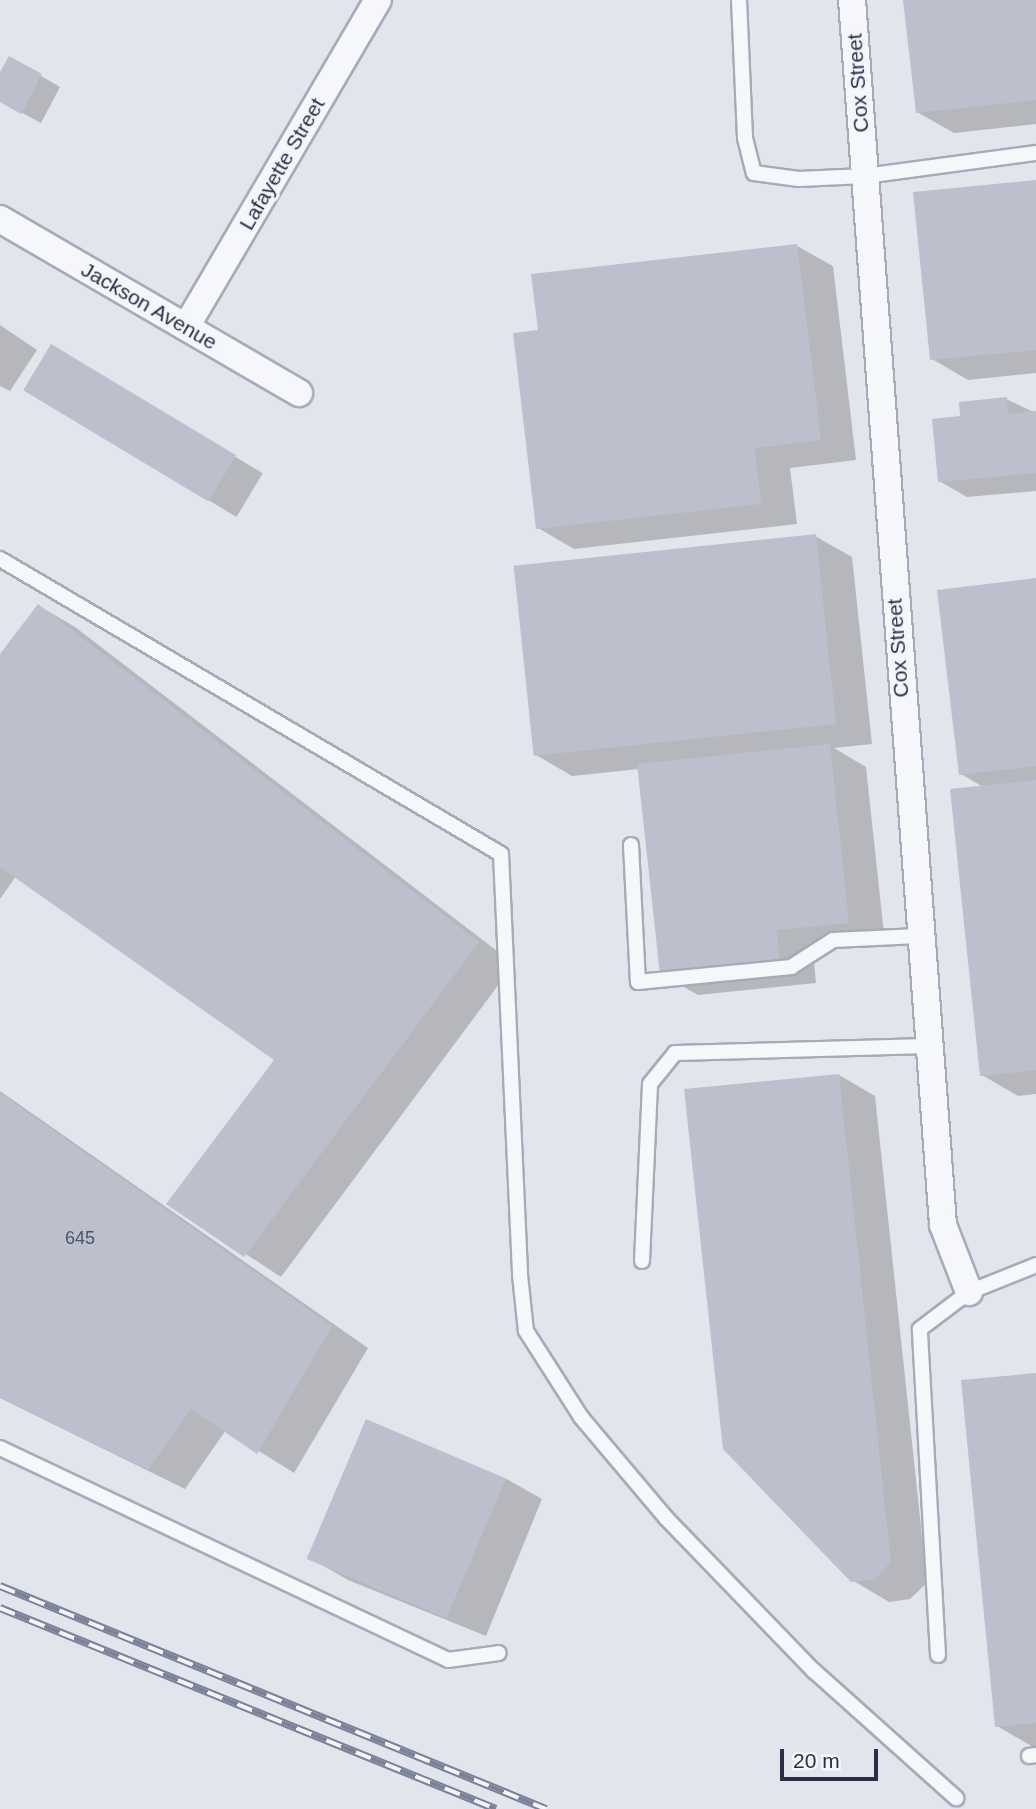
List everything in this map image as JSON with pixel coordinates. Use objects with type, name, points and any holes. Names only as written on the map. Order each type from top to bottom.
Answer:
[{"type":"street","name":"Lafayette Street","points":[[186,327],[378,0]]},
{"type":"street","name":"Cox Street","points":[[852,0],[919,936],[943,1225],[969,1292]]},
{"type":"street","name":"Jackson Avenue","points":[[0,219],[299,393]]},
{"type":"lane","points":[[738,0],[746,138],[754,173],[799,179],[864,176],[1036,153]]},
{"type":"lane","points":[[0,559],[501,854],[526,1331],[581,1417],[666,1518],[814,1671],[956,1798]]},
{"type":"lane","points":[[631,845],[638,982],[791,967],[833,940],[919,936]]},
{"type":"lane","points":[[642,1261],[650,1084],[675,1053],[929,1046]]},
{"type":"lane","points":[[938,1655],[920,1329],[969,1292],[1036,1265]]},
{"type":"lane","points":[[0,1448],[448,1660],[499,1653]]},
{"type":"building","points":[[903,0],[1036,0],[1036,100],[916,113]]},
{"type":"building","points":[[9,56],[42,74],[21,114],[0,102],[0,72]]},
{"type":"building","points":[[1036,180],[1036,350],[930,360],[913,192]]},
{"type":"building","points":[[797,244],[821,440],[755,448],[761,504],[536,529],[513,333],[538,330],[531,274]]},
{"type":"building","points":[[51,344],[236,455],[208,502],[23,390]]},
{"type":"building","points":[[1007,397],[1008,414],[1036,411],[1036,473],[938,482],[932,419],[960,416],[959,402]]},
{"type":"building","points":[[816,534],[836,724],[534,756],[514,566]]},
{"type":"building","points":[[1036,578],[1036,766],[959,775],[937,590]]},
{"type":"building","points":[[38,604],[479,942],[244,1257],[166,1204],[274,1060],[0,867],[0,654]]},
{"type":"building","points":[[830,744],[849,923],[777,930],[780,963],[660,975],[637,764]]},
{"type":"building","points":[[1036,780],[1036,1070],[980,1076],[950,789]]},
{"type":"building","points":[[839,1074],[891,1562],[874,1580],[851,1582],[723,1449],[684,1089]]},
{"type":"building","points":[[0,1093],[332,1326],[257,1454],[191,1409],[148,1470],[0,1397]]},
{"type":"building","points":[[1036,1373],[1036,1723],[995,1727],[961,1380]]},
{"type":"building","points":[[366,1419],[506,1478],[447,1618],[307,1559]]},
{"type":"railway","points":[[0,1586],[546,1809]]},
{"type":"railway","points":[[0,1608],[496,1809]]}]
